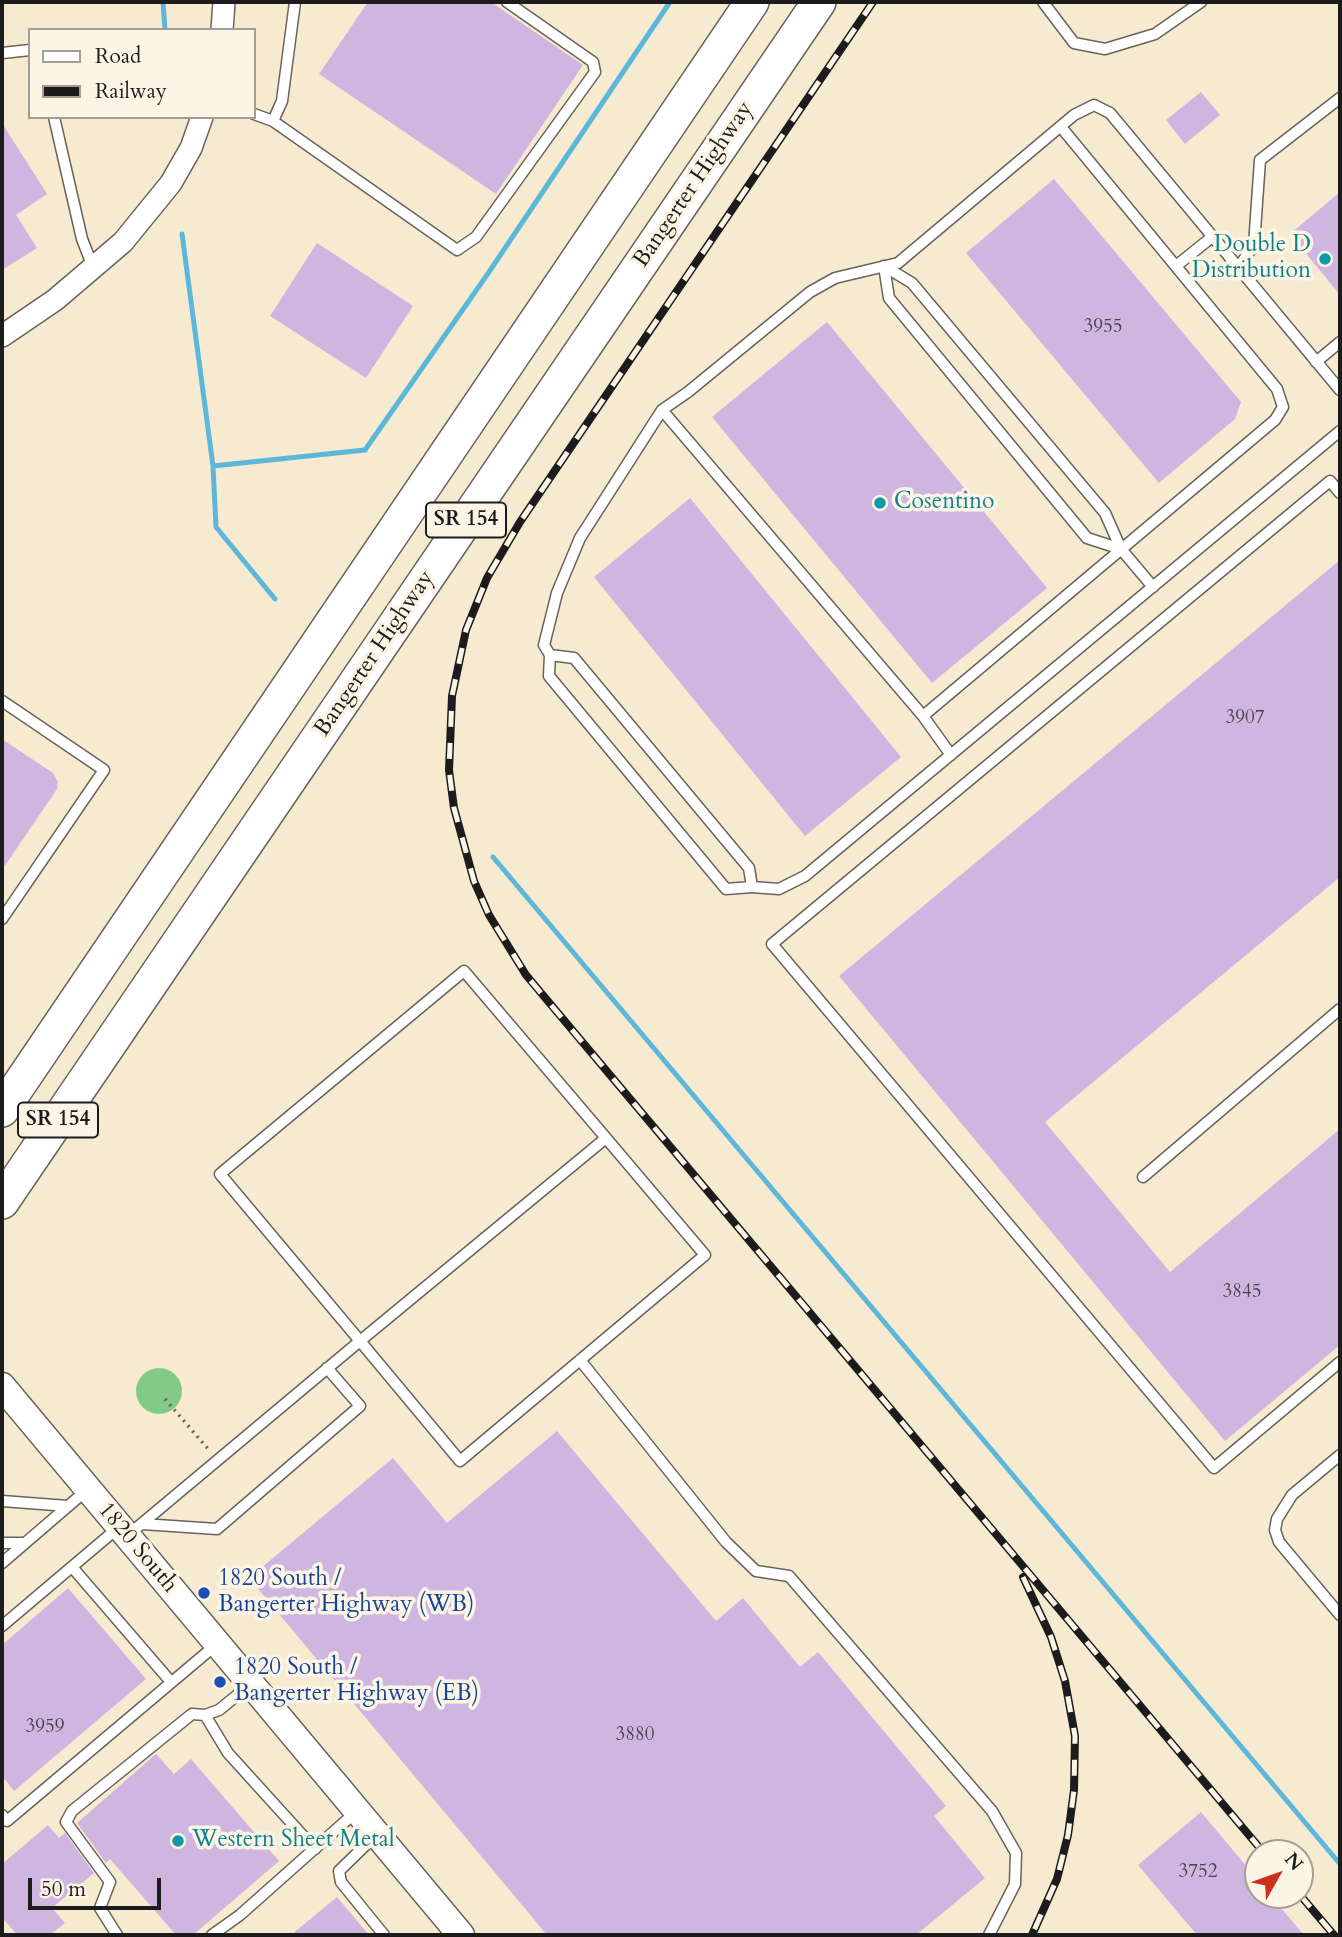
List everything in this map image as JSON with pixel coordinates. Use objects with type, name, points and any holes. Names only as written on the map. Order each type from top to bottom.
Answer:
[{"type":"highway","name":"SR 154","points":[[2,1110],[752,2]]},
{"type":"highway","name":"Bangerter Highway","points":[[2,1202],[819,2]]},
{"type":"street","points":[[222,28],[224,2]]},
{"type":"street","points":[[2,336],[55,300],[123,242],[171,183],[191,148],[201,119]]},
{"type":"street","name":"1820 South","points":[[2,1386],[78,1497],[130,1529],[217,1644],[461,1935]]},
{"type":"lane","points":[[273,121],[282,101],[295,2]]},
{"type":"lane","points":[[256,115],[273,121],[457,250],[476,237],[595,72],[593,62],[507,2]]},
{"type":"lane","points":[[1043,2],[1074,43],[1105,49],[1155,34],[1201,2]]},
{"type":"lane","points":[[2,52],[28,50]]},
{"type":"lane","points":[[1238,268],[1254,245],[1260,160],[1340,98]]},
{"type":"lane","points":[[1340,390],[1110,113],[1094,105],[1074,115],[898,263],[835,278],[810,292],[662,411],[580,538],[557,593],[544,645],[550,655],[549,676],[726,889],[779,889],[805,876],[1340,431]]},
{"type":"lane","points":[[54,119],[82,239],[93,267]]},
{"type":"lane","points":[[923,716],[1275,420],[1283,407],[1277,389],[1061,127]]},
{"type":"lane","points":[[1176,266],[1212,237]]},
{"type":"lane","points":[[884,266],[912,284],[1096,502],[1105,513],[1121,549],[1153,587]]},
{"type":"lane","points":[[884,266],[890,298],[1087,538],[1121,549]]},
{"type":"lane","points":[[1316,362],[1340,342]]},
{"type":"lane","points":[[662,411],[923,716],[951,755]]},
{"type":"lane","points":[[1340,493],[1330,481],[772,944],[1213,1468],[1340,1362]]},
{"type":"lane","points":[[550,655],[574,658],[749,868],[752,887]]},
{"type":"lane","points":[[2,701],[104,770],[2,919]]},
{"type":"lane","points":[[464,971],[705,1255],[460,1461],[360,1341],[220,1174],[464,971]]},
{"type":"lane","points":[[1143,1177],[1340,1009]]},
{"type":"lane","points":[[2,1626],[72,1567],[130,1529],[218,1461],[606,1138]]},
{"type":"lane","points":[[580,1360],[726,1542],[756,1571],[789,1576],[992,1811],[1016,1853],[1016,1884],[989,1935]]},
{"type":"lane","points":[[130,1529],[216,1529],[360,1406],[327,1368]]},
{"type":"lane","points":[[1340,1455],[1292,1495],[1277,1519],[1275,1530],[1279,1542],[1340,1615]]},
{"type":"lane","points":[[2,1501],[78,1497]]},
{"type":"lane","points":[[2,1563],[78,1497]]},
{"type":"lane","points":[[2,1543],[24,1543]]},
{"type":"lane","points":[[72,1567],[171,1682]]},
{"type":"lane","points":[[2,1815],[7,1821],[217,1644]]},
{"type":"lane","points":[[117,1935],[100,1908],[110,1882],[66,1822],[72,1811],[192,1714],[205,1715],[219,1710],[251,1684]]},
{"type":"lane","points":[[205,1715],[229,1753],[314,1849]]},
{"type":"lane","points":[[212,1935],[240,1915],[357,1811]]},
{"type":"lane","points":[[377,1834],[339,1871],[341,1882],[384,1935]]},
{"type":"path","points":[[165,1399],[218,1461]]},
{"type":"green space","points":[[159,1368],[175,1375],[182,1391],[175,1407],[159,1414],[143,1407],[136,1391],[143,1375]]},
{"type":"building","points":[[368,2],[491,2],[583,65],[496,194],[319,74]]},
{"type":"building","points":[[1201,92],[1220,115],[1185,144],[1166,120]]},
{"type":"building","points":[[2,123],[47,194],[16,215],[37,248],[2,270]]},
{"type":"building","points":[[1054,179],[1241,402],[1235,419],[1159,483],[966,253]]},
{"type":"building","name":"Double D Distribution","points":[[1340,192],[1340,295],[1290,234]]},
{"type":"building","points":[[317,243],[413,306],[366,378],[270,316]]},
{"type":"building","name":"Cosentino","points":[[827,322],[1047,588],[932,683],[712,417]]},
{"type":"building","points":[[690,498],[901,757],[805,836],[594,577]]},
{"type":"building","points":[[1340,560],[1340,877],[1045,1122],[1170,1272],[1340,1129],[1340,1345],[1225,1441],[839,976]]},
{"type":"building","points":[[2,739],[53,773],[58,782],[57,789],[2,870]]},
{"type":"building","points":[[557,1431],[716,1621],[743,1598],[800,1667],[818,1652],[946,1806],[934,1816],[985,1878],[916,1935],[547,1935],[249,1578],[393,1458],[447,1523]]},
{"type":"building","points":[[68,1588],[146,1679],[14,1791],[2,1776],[2,1645]]},
{"type":"building","name":"Western Sheet Metal","points":[[156,1754],[174,1774],[191,1759],[279,1861],[193,1935],[176,1935],[110,1859],[106,1863],[77,1823]]},
{"type":"building","points":[[1201,1812],[1244,1863],[1244,1909],[1282,1909],[1304,1935],[1197,1935],[1138,1865]]},
{"type":"building","points":[[48,1825],[59,1838],[65,1833],[94,1873],[52,1908],[65,1923],[50,1935],[17,1935],[2,1917],[2,1864]]},
{"type":"building","points":[[337,1897],[369,1935],[291,1935]]},
{"type":"waterway","points":[[163,2],[165,28]]},
{"type":"waterway","points":[[213,466],[365,450],[489,272],[670,2]]},
{"type":"waterway","points":[[182,234],[213,466],[216,527],[275,599]]},
{"type":"waterway","points":[[493,857],[1340,1864]]},
{"type":"railway","points":[[873,2],[520,522],[487,578],[466,630],[452,696],[449,770],[454,808],[474,881],[489,915],[526,975],[1252,1839]]},
{"type":"railway","points":[[1023,1577],[1051,1637],[1065,1681],[1075,1736],[1074,1790],[1068,1835],[1057,1879],[1032,1935]]},
{"type":"railway","points":[[1312,1909],[1334,1935]]},
{"type":"place","name":"Double D Distribution","points":[[1325,259]]},
{"type":"place","name":"Cosentino","points":[[880,503]]},
{"type":"place","name":"1820 South / Bangerter Highway (WB)","points":[[204,1593]]},
{"type":"place","name":"1820 South / Bangerter Highway (EB)","points":[[220,1682]]},
{"type":"place","name":"Western Sheet Metal","points":[[178,1841]]}]
